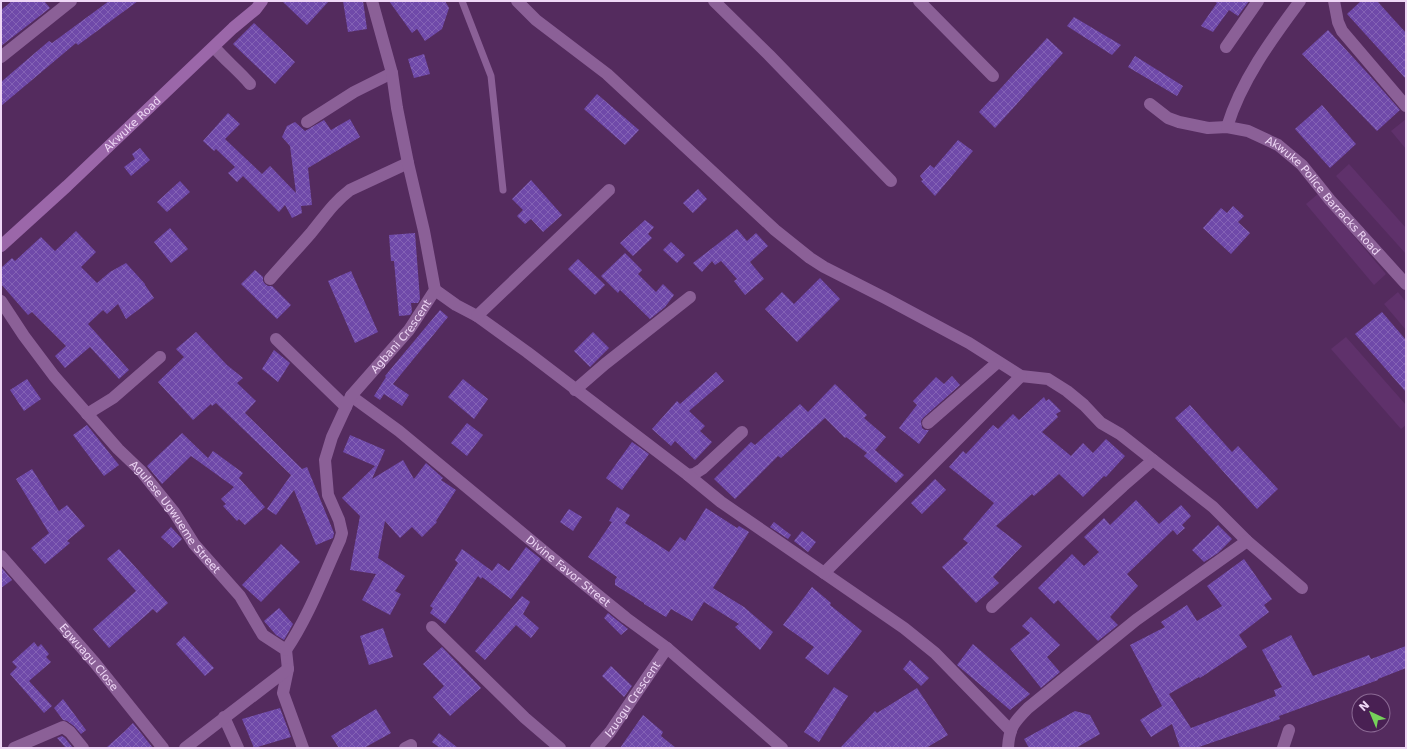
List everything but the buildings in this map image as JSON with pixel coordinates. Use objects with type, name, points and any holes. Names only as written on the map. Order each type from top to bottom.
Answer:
[{"type":"main road","name":"Akwuke Road","points":[[1,246],[67,186],[256,4]]},
{"type":"street","name":"Agbani Crescent","points":[[286,650],[304,619],[342,533],[339,520],[328,495],[325,460],[332,437],[349,402],[409,330],[435,290],[424,231],[397,108],[392,73],[372,1]]},
{"type":"street","points":[[517,1],[536,20],[607,74],[775,230],[810,258],[824,267],[969,343],[1021,376],[1048,379],[1067,391],[1084,405],[1101,423],[1120,434],[1213,507],[1247,541],[1302,588]]},
{"type":"street","points":[[714,1],[769,55],[891,181]]},
{"type":"street","points":[[919,1],[993,76]]},
{"type":"street","points":[[1226,47],[1258,1]]},
{"type":"street","points":[[1227,127],[1234,106],[1248,79],[1283,24],[1300,1]]},
{"type":"street","points":[[1334,1],[1338,22],[1342,31],[1406,106]]},
{"type":"street","points":[[1,57],[67,2]]},
{"type":"street","points":[[214,46],[220,55],[250,84]]},
{"type":"street","points":[[307,122],[354,92],[392,73]]},
{"type":"street","name":"Akwuke Police Barracks Road","points":[[1150,104],[1168,118],[1179,122],[1208,128],[1227,127],[1248,131],[1278,145],[1302,165],[1330,200],[1406,284]]},
{"type":"street","points":[[270,279],[312,231],[330,207],[350,190],[408,163]]},
{"type":"street","points":[[478,316],[609,190]]},
{"type":"street","points":[[435,290],[456,305],[478,316],[527,352],[575,390],[688,474],[721,502],[904,628],[935,653],[1011,731]]},
{"type":"street","points":[[575,390],[599,369],[690,297]]},
{"type":"street","name":"Agulese Ugwueme Street","points":[[1,301],[38,355],[87,414],[141,472],[174,512],[194,544],[240,596],[263,635],[286,650]]},
{"type":"street","name":"Divine Favor Street","points":[[276,339],[349,402],[399,431],[626,618],[667,648],[782,748]]},
{"type":"street","points":[[87,414],[113,398],[160,357]]},
{"type":"street","points":[[928,423],[998,362]]},
{"type":"street","points":[[824,573],[1021,376]]},
{"type":"street","points":[[688,474],[694,474],[702,469],[742,432]]},
{"type":"street","points":[[992,607],[1153,460]]},
{"type":"street","points":[[1008,748],[1009,736],[1015,720],[1028,708],[1130,625],[1247,541]]},
{"type":"street","name":"Egwuagu Close","points":[[1,556],[95,663],[163,748]]},
{"type":"street","points":[[432,627],[525,718],[560,748]]},
{"type":"street","name":"Izuogu Crescent","points":[[596,748],[610,732],[667,648]]},
{"type":"street","points":[[286,650],[288,669],[283,693],[302,748]]},
{"type":"street","points":[[185,748],[288,669]]},
{"type":"street","points":[[224,717],[238,748]]},
{"type":"street","points":[[14,748],[63,727],[70,732],[83,748]]},
{"type":"street","points":[[1283,748],[1289,730]]},
{"type":"street","points":[[405,748],[411,745],[411,748]]},
{"type":"lane","points":[[462,1],[491,76],[503,190]]},
{"type":"shaded area","points":[[1406,119],[1406,149],[1391,131]]},
{"type":"shaded area","points":[[1349,164],[1406,228],[1406,254],[1336,176]]},
{"type":"shaded area","points":[[1318,194],[1386,274],[1374,285],[1306,204]]},
{"type":"shaded area","points":[[1398,292],[1406,302],[1406,330],[1384,304]]},
{"type":"shaded area","points":[[1346,337],[1406,405],[1406,425],[1401,429],[1331,349]]}]
